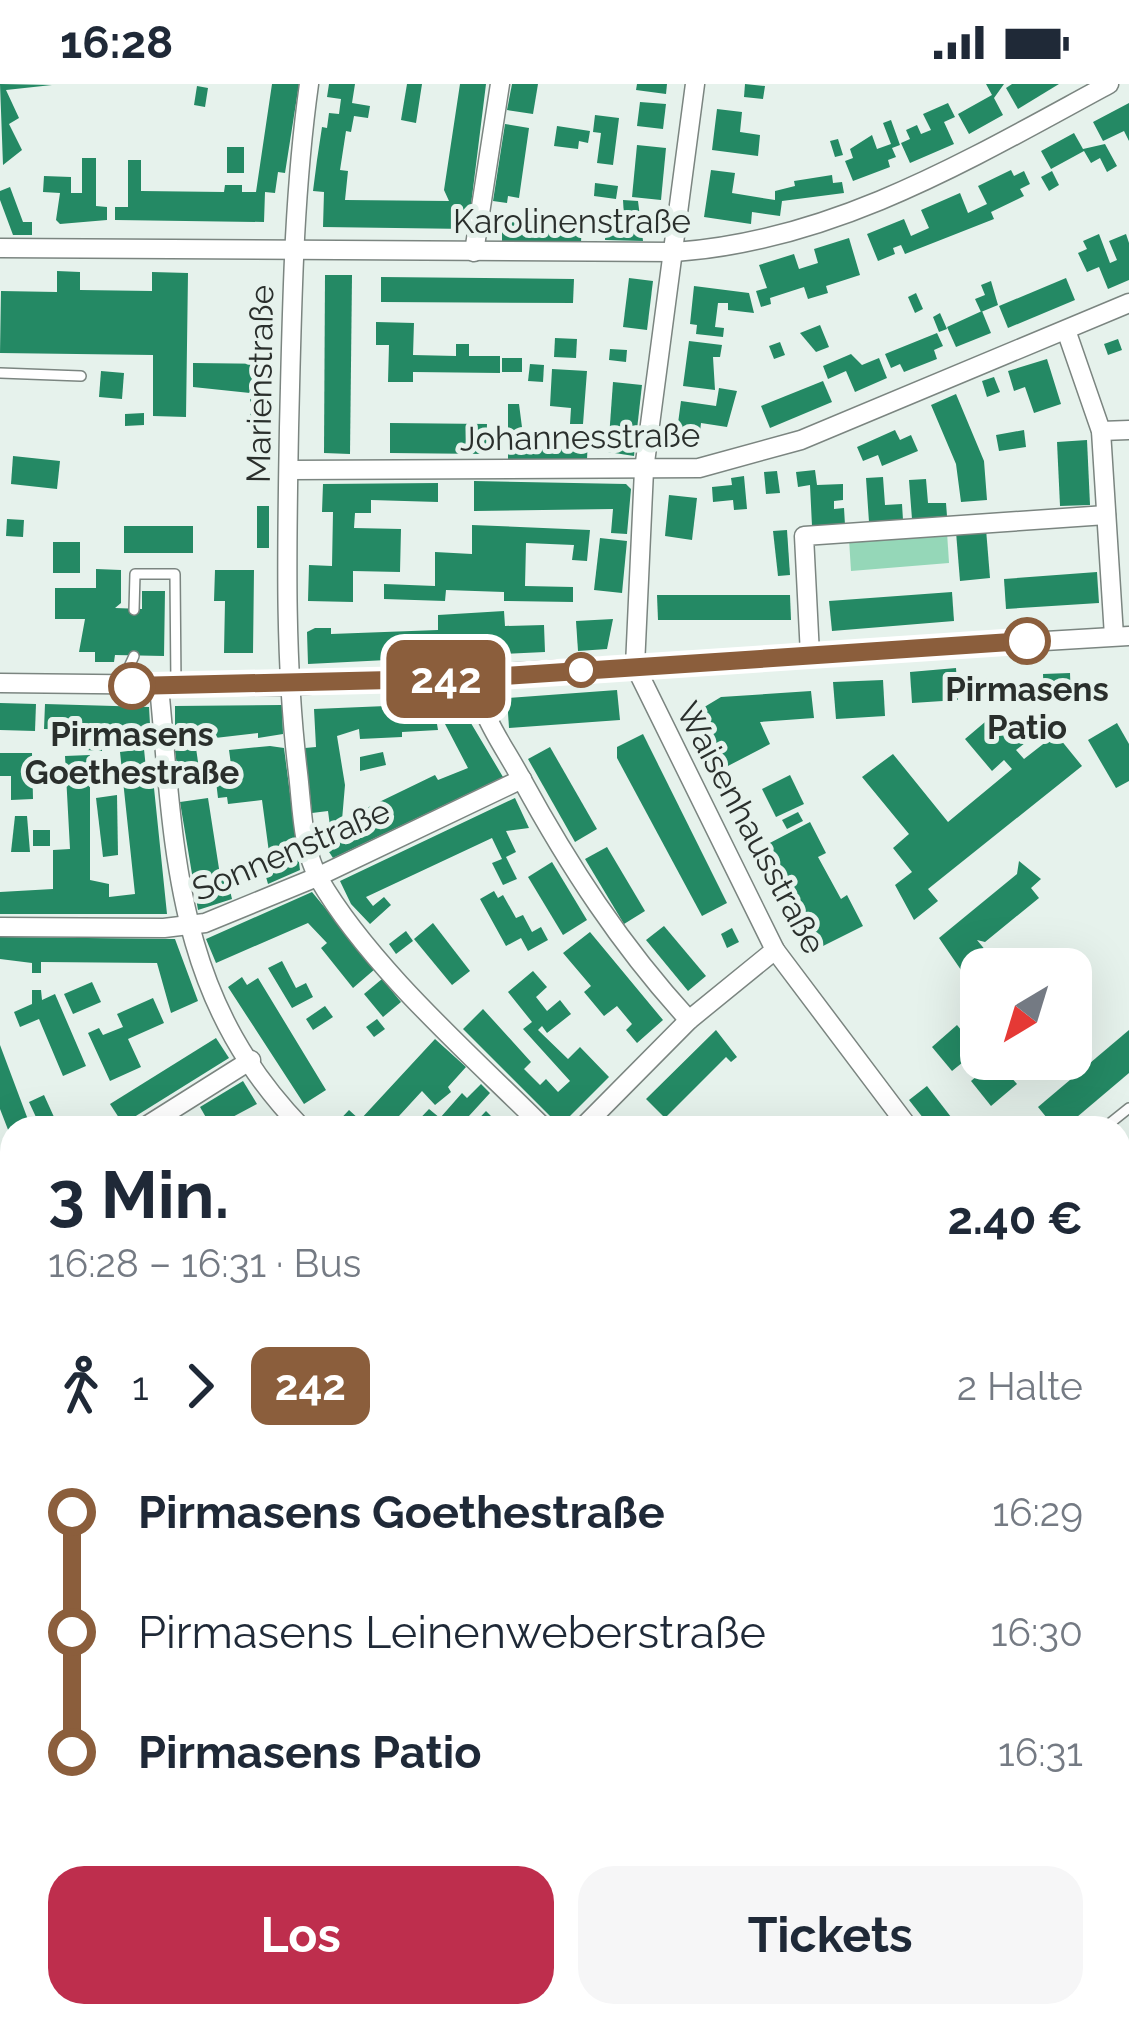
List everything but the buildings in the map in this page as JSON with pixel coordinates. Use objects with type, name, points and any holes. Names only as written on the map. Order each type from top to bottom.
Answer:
[{"type":"street","name":"Marienstraße","points":[[309,84],[293,194],[287,686],[305,830],[317,877]]},
{"type":"street","points":[[474,252],[500,84]]},
{"type":"street","points":[[635,666],[644,470],[695,84]]},
{"type":"street","name":"Karolinenstraße","points":[[0,248],[675,252],[730,246],[887,198],[975,160],[1108,84]]},
{"type":"street","name":"Johannesstraße","points":[[289,470],[699,468],[764,453],[1129,303]]},
{"type":"street","points":[[0,683],[287,686],[1121,636],[1101,431],[1066,330]]},
{"type":"street","points":[[1101,431],[1129,430]]},
{"type":"street","points":[[810,655],[803,536],[1106,515]]},
{"type":"street","name":"Waisenhausstraße","points":[[635,666],[775,950],[900,1116]]},
{"type":"street","points":[[476,678],[484,712],[601,914],[689,1020]]},
{"type":"street","points":[[168,686],[187,926],[212,990],[251,1060],[293,1116]]},
{"type":"street","name":"Sonnenstraße","points":[[0,927],[187,926],[317,877],[522,779]]},
{"type":"street","points":[[317,877],[422,1004],[532,1116]]},
{"type":"street","points":[[594,1116],[689,1020],[775,950]]},
{"type":"street","points":[[162,1116],[251,1060]]},
{"type":"lane","points":[[0,374],[81,376]]},
{"type":"lane","points":[[134,610],[135,574],[175,574],[168,686]]},
{"type":"lane","points":[[120,686],[134,656]]},
{"type":"green space","points":[[947,532],[949,563],[851,571],[849,539]]},
{"type":"bus line","name":"242","points":[[132,686],[287,686],[476,678],[1027,641]]},
{"type":"place","name":"Pirmasens Patio","points":[[1027,641]]},
{"type":"place","name":"Pirmasens Goethestraße","points":[[132,686]]}]
